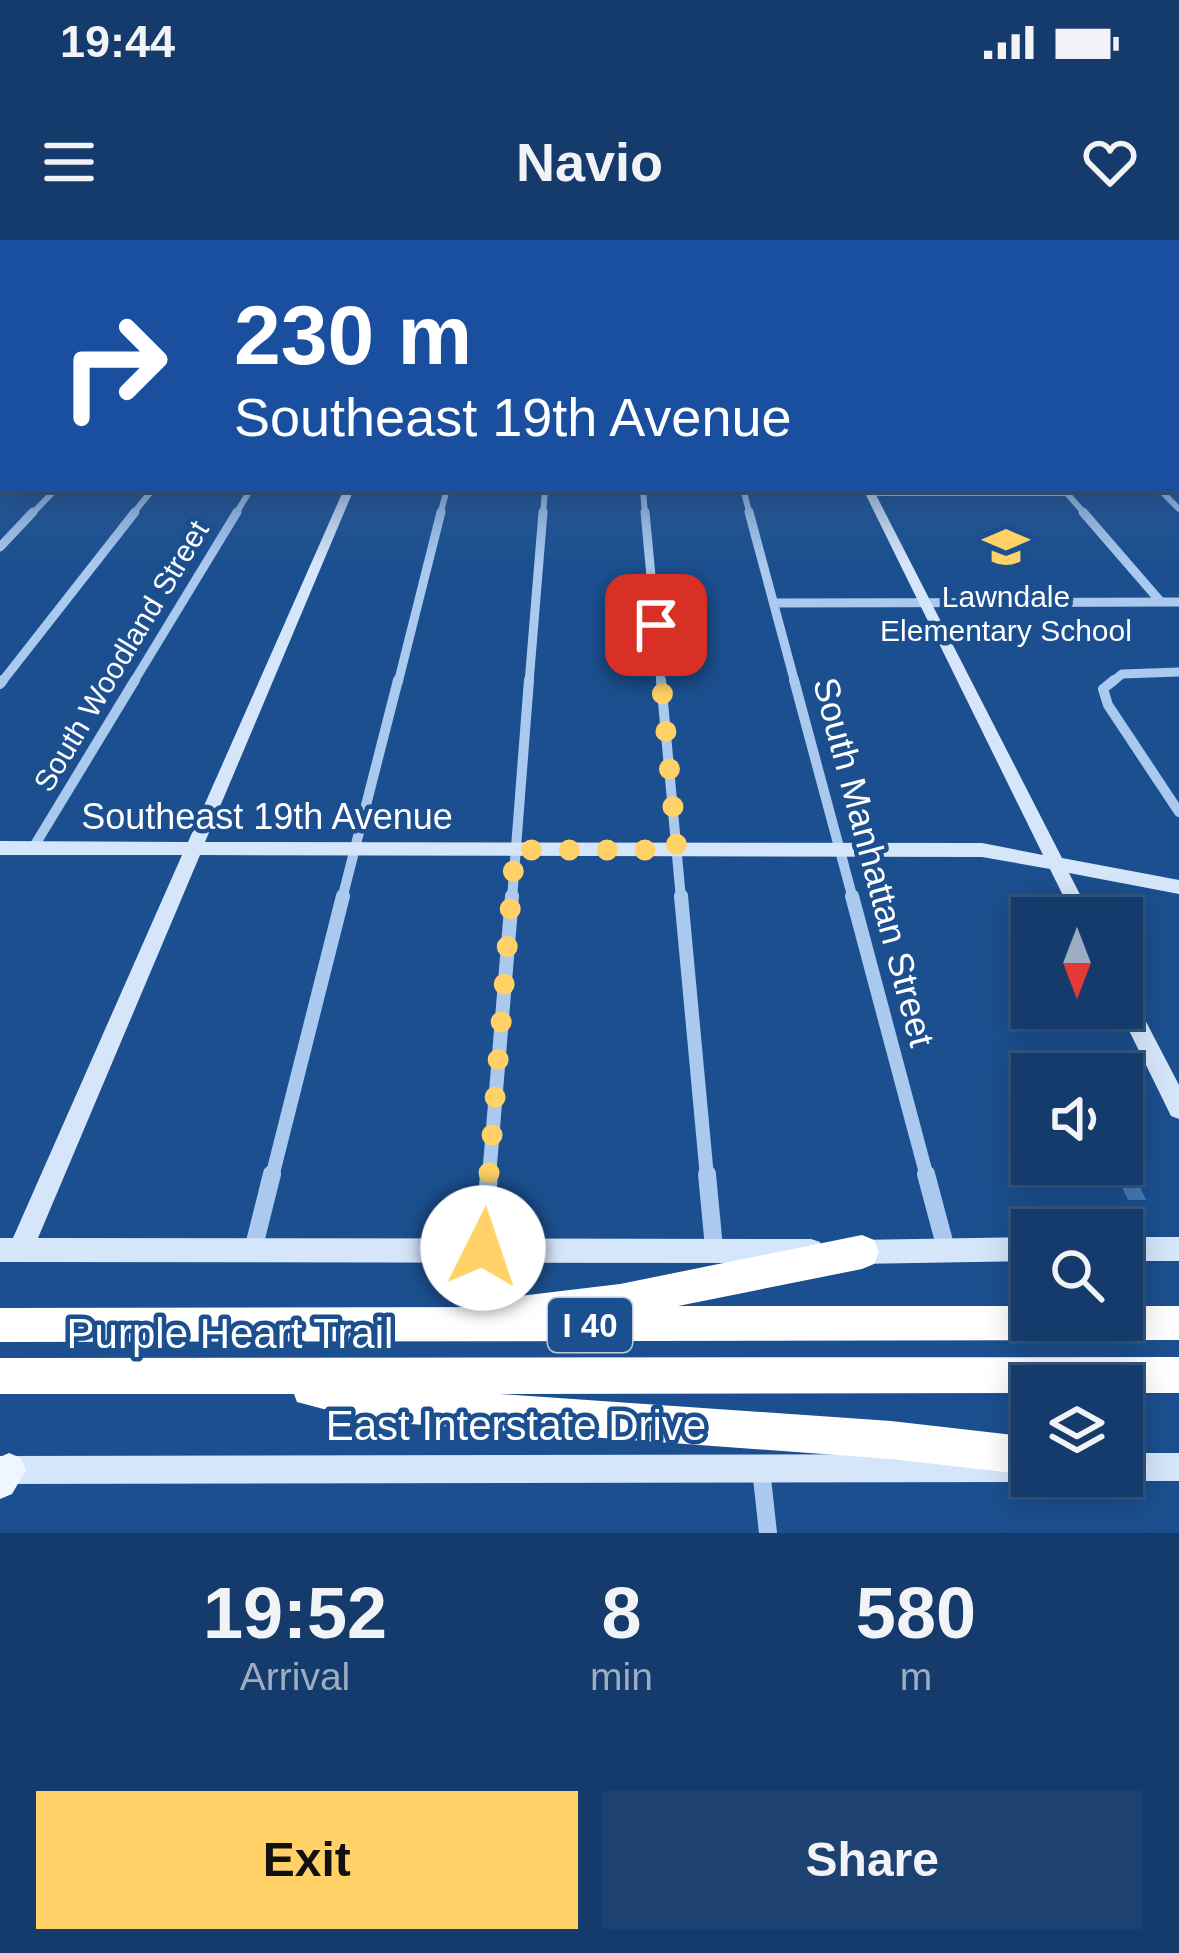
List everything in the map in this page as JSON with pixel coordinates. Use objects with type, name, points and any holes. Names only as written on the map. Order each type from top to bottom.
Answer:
[{"type":"highway","points":[[462,1325],[862,1252]]},
{"type":"highway","name":"Purple Heart Trail","points":[[0,1325],[1179,1323]]},
{"type":"highway","name":"Purple Heart Trail","points":[[0,1376],[1179,1376]]},
{"type":"highway","points":[[266,1379],[369,1402],[890,1440],[1011,1454]]},
{"type":"street","points":[[0,547],[53,492]]},
{"type":"street","points":[[0,684],[6,669],[151,492]]},
{"type":"street","name":"South Woodland Street","points":[[33,848],[249,492]]},
{"type":"street","points":[[348,492],[194,850],[10,1251],[1011,1250]]},
{"type":"street","points":[[253,1250],[446,492]]},
{"type":"street","points":[[483,1248],[545,492]]},
{"type":"street","points":[[643,492],[714,1249]]},
{"type":"street","name":"South Manhattan Street","points":[[744,492],[947,1250]]},
{"type":"street","points":[[870,492],[1072,897]]},
{"type":"street","points":[[1066,492],[1160,601]]},
{"type":"street","points":[[774,603],[1179,602]]},
{"type":"street","points":[[1179,672],[1122,674],[1103,689],[1108,705],[1179,812]]},
{"type":"street","name":"Southeast 19th Avenue","points":[[0,848],[982,850],[1179,887]]},
{"type":"street","points":[[1139,1029],[1179,1108]]},
{"type":"street","points":[[1143,1249],[1179,1249]]},
{"type":"street","points":[[1143,1467],[1179,1467]]},
{"type":"street","points":[[761,1468],[768,1533]]},
{"type":"street","name":"East Interstate Drive","points":[[3,1474],[1011,1468]]},
{"type":"building","points":[[1121,1185],[1139,1185],[1146,1200],[1128,1200]]},
{"type":"place","name":"Lawndale Elementary School","points":[[1006,547]]},
{"type":"route","points":[[483,1248],[515,850],[677,850],[656,625]]}]
